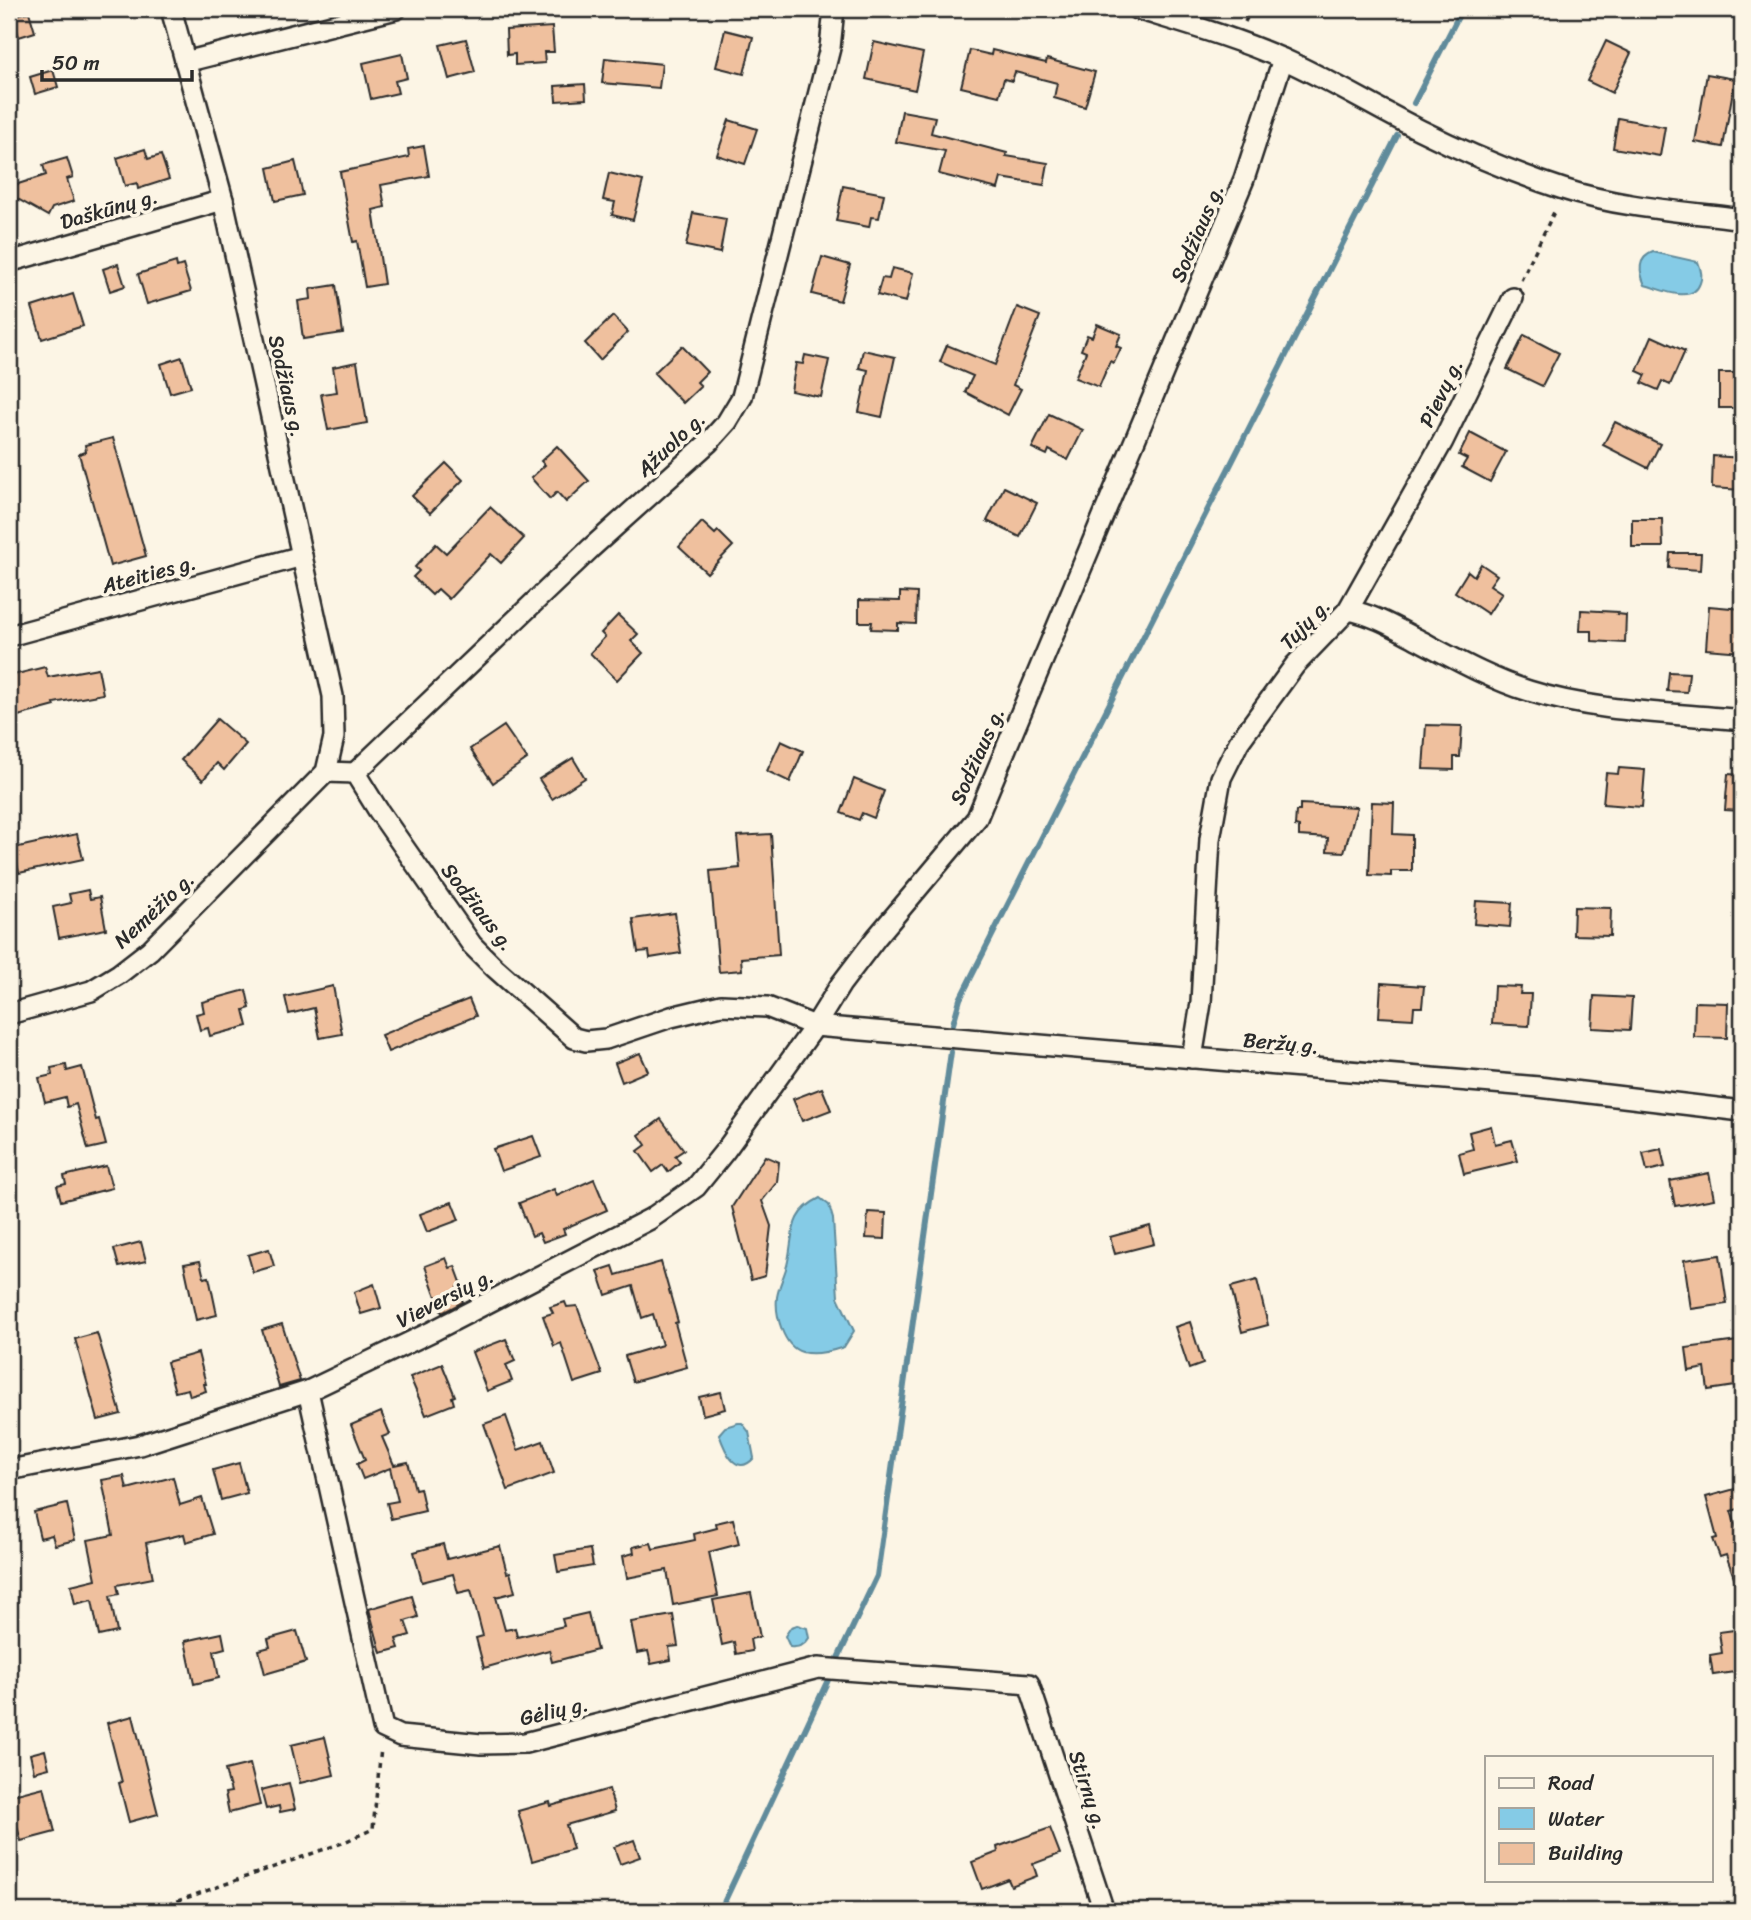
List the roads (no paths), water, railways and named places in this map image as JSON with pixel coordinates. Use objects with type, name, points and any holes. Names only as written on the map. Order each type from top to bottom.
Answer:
[{"type":"street","name":"Sodžiaus g.","points":[[171,9],[223,200],[333,696],[334,737],[326,772]]},
{"type":"street","points":[[185,62],[396,9]]},
{"type":"street","name":"Ąžuolo g.","points":[[355,774],[591,548],[709,442],[727,422],[742,397],[830,48],[834,9]]},
{"type":"street","points":[[1137,9],[1237,40],[1283,59],[1418,130],[1491,163],[1565,190],[1640,207],[1742,217]]},
{"type":"street","name":"Sodžiaus g.","points":[[355,774],[472,944],[574,1038],[586,1041],[606,1039],[671,1017],[721,1005],[767,1007],[815,1026],[841,984],[876,938],[977,818],[1244,179],[1283,59]]},
{"type":"street","name":"Daškūnų g.","points":[[9,262],[223,200]]},
{"type":"street","name":"Pievų g.","points":[[1348,610],[1443,441],[1513,298]]},
{"type":"street","name":"Ateities g.","points":[[9,636],[302,556]]},
{"type":"street","name":"Tujų g.","points":[[1192,1058],[1201,1003],[1210,839],[1222,778],[1239,742],[1280,685],[1348,610],[1368,614],[1451,657],[1528,691],[1600,706],[1742,720]]},
{"type":"street","points":[[326,772],[355,774]]},
{"type":"street","name":"Nemėžio g.","points":[[9,1014],[91,991],[119,974],[150,950],[326,772]]},
{"type":"street","name":"Beržų g.","points":[[815,1026],[1539,1087],[1742,1111]]},
{"type":"street","name":"Vieversių g.","points":[[9,1470],[140,1445],[308,1391],[433,1331],[650,1219],[696,1187],[815,1026]]},
{"type":"street","name":"Gėlių g.","points":[[308,1391],[383,1728],[400,1736],[481,1744],[525,1743],[818,1668],[1028,1684]]},
{"type":"street","name":"Stirnų g.","points":[[1028,1684],[1104,1911]]},
{"type":"water","points":[[1653,252],[1698,262],[1701,278],[1696,290],[1676,294],[1645,285],[1641,266],[1644,258]]},
{"type":"water","points":[[820,1198],[829,1205],[833,1219],[838,1297],[854,1331],[844,1347],[812,1353],[795,1349],[785,1337],[777,1312],[777,1297],[798,1217]]},
{"type":"water","points":[[742,1423],[749,1432],[754,1458],[741,1465],[731,1459],[719,1434],[725,1427]]},
{"type":"water","points":[[797,1625],[807,1628],[809,1638],[801,1646],[790,1647],[785,1636],[791,1627]]},
{"type":"waterway","points":[[1414,103],[1462,9]]},
{"type":"waterway","points":[[953,1024],[960,999],[1397,136]]},
{"type":"waterway","points":[[838,1658],[877,1576],[951,1052]]},
{"type":"waterway","points":[[720,1911],[828,1680]]}]
